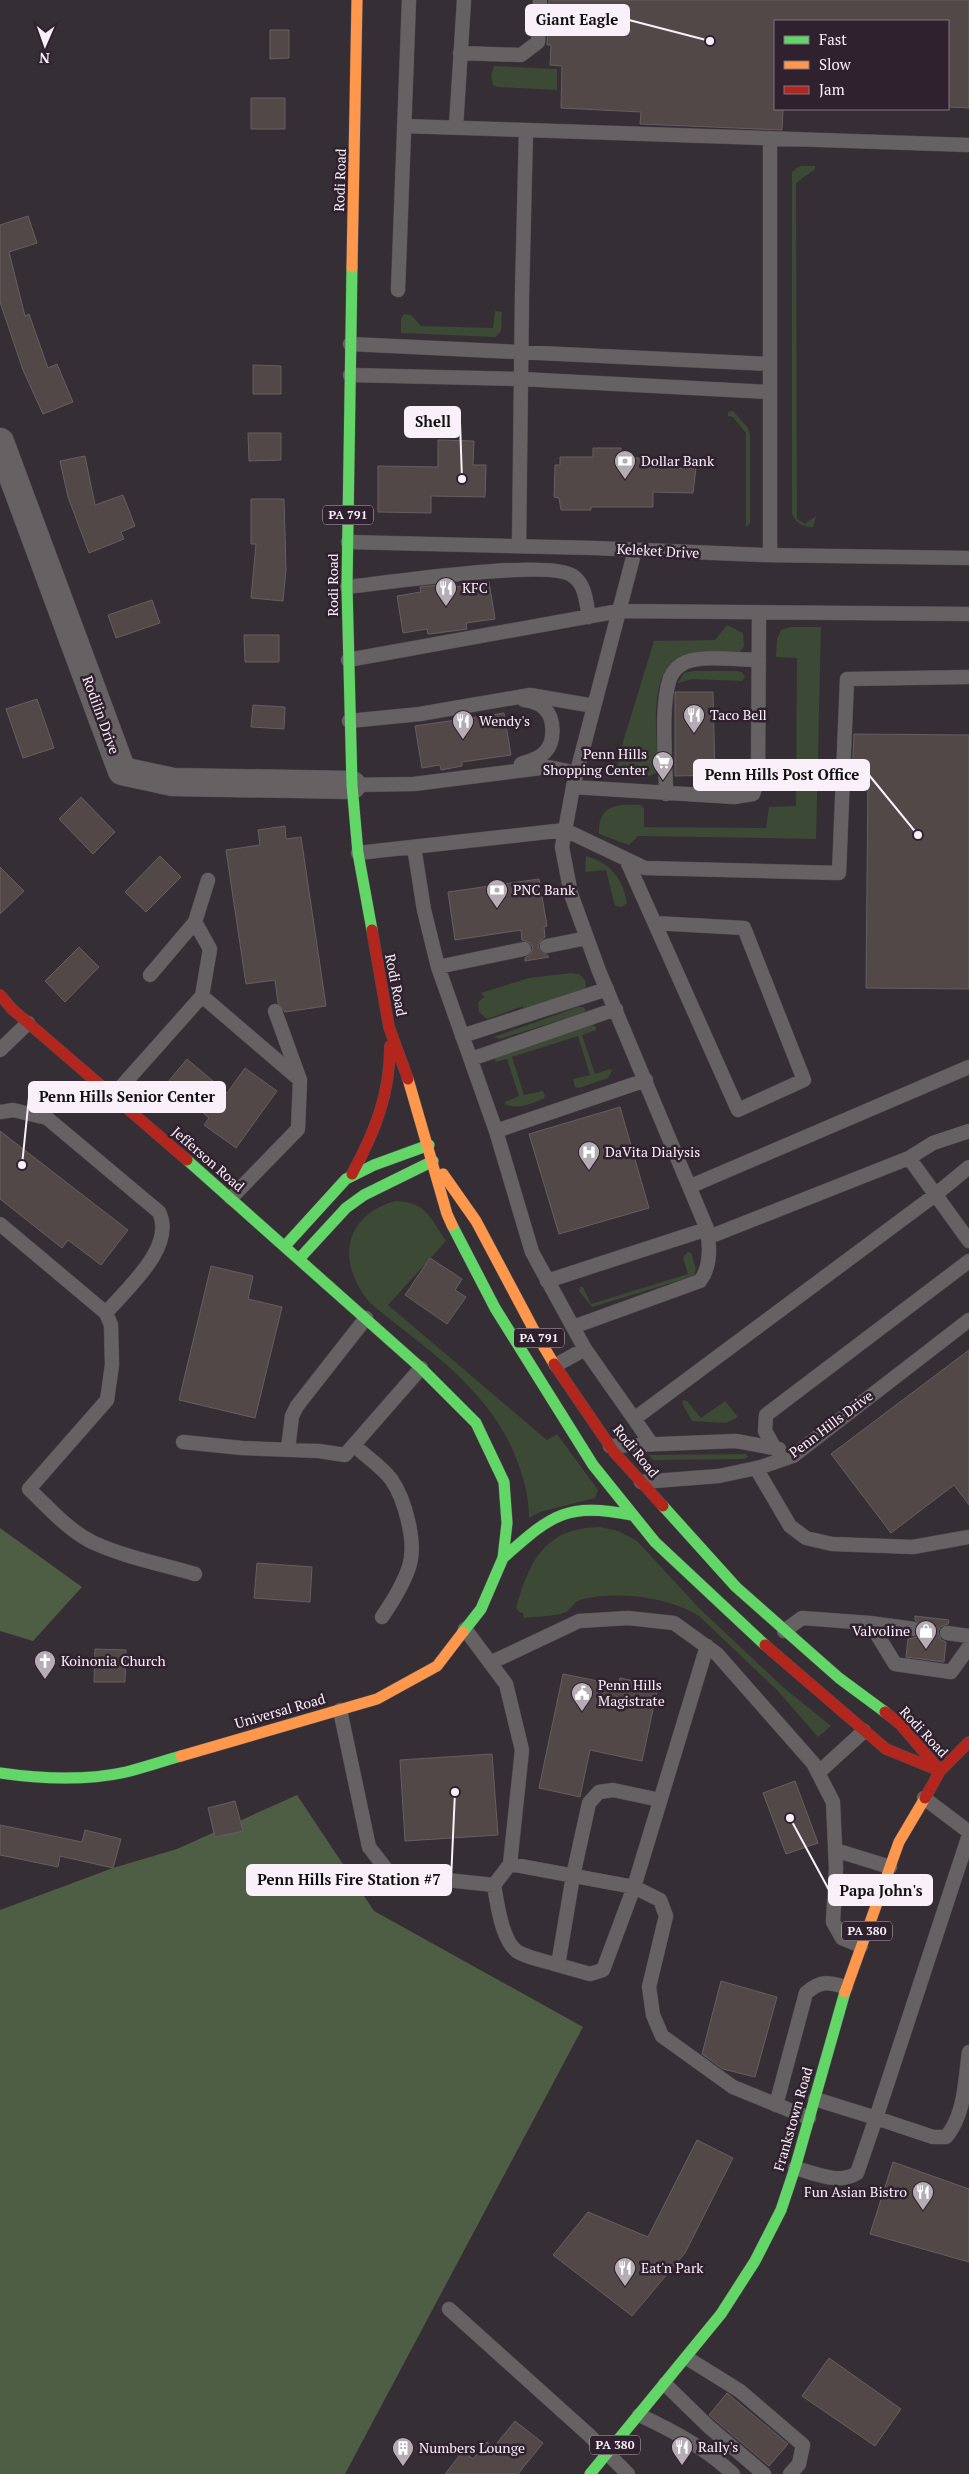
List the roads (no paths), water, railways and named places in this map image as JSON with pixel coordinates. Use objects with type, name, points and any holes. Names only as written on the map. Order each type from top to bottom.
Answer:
[{"type":"main road","name":"Rodi Road","points":[[357,0],[347,587],[352,785],[358,853],[389,1027],[416,1100],[447,1214],[495,1308],[593,1465],[655,1542],[785,1664],[886,1749],[940,1771]]},
{"type":"main road","name":"Jefferson Road","points":[[0,995],[28,1023],[231,1198],[366,1318]]},
{"type":"main road","points":[[285,1246],[333,1191],[352,1174],[373,1134],[388,1094],[390,1078],[389,1027]]},
{"type":"main road","points":[[352,1174],[428,1145]]},
{"type":"main road","name":"Rodi Road","points":[[433,1161],[476,1221],[535,1332],[610,1446],[736,1587],[839,1678],[900,1724],[940,1771]]},
{"type":"main road","points":[[299,1259],[346,1208],[364,1195],[392,1183],[433,1161]]},
{"type":"main road","name":"Universal Road","points":[[0,1773],[26,1777],[73,1778],[125,1772],[377,1699],[437,1666],[481,1609],[503,1558],[507,1523],[504,1482],[476,1423],[421,1368],[366,1318]]},
{"type":"main road","name":"Universal Road","points":[[503,1558],[534,1531],[556,1517],[581,1509],[632,1515]]},
{"type":"main road","name":"Frankstown Road","points":[[590,2474],[722,2314],[755,2261],[781,2210],[810,2118],[846,1987],[899,1842],[940,1771],[969,1742]]},
{"type":"street","name":"Rodilin Drive","points":[[0,442],[122,771],[173,782],[352,785]]},
{"type":"lane","points":[[398,290],[409,0]]},
{"type":"lane","points":[[456,128],[464,0]]},
{"type":"lane","points":[[460,53],[521,55],[538,42],[540,0]]},
{"type":"lane","points":[[404,126],[969,145]]},
{"type":"lane","points":[[519,546],[526,130]]},
{"type":"lane","points":[[770,138],[770,555]]},
{"type":"lane","points":[[350,344],[770,364]]},
{"type":"lane","points":[[350,375],[521,379],[770,392]]},
{"type":"lane","name":"Keleket Drive","points":[[348,542],[770,555],[969,558]]},
{"type":"lane","points":[[573,1327],[700,1281],[706,1274],[708,1264],[708,1233],[691,1186],[587,938],[571,894],[562,847],[573,787],[635,550]]},
{"type":"lane","points":[[347,587],[482,571],[558,570],[572,574],[582,583],[589,617]]},
{"type":"lane","points":[[348,660],[619,611],[969,614]]},
{"type":"lane","points":[[573,787],[734,797],[753,794],[758,780],[759,612]]},
{"type":"lane","points":[[666,794],[666,707],[671,677],[677,668],[687,662],[700,660],[759,660]]},
{"type":"lane","points":[[358,853],[565,830],[645,868],[839,873],[847,679],[969,677]]},
{"type":"lane","points":[[349,721],[420,714],[530,694],[594,706]]},
{"type":"lane","points":[[494,772],[538,758],[546,752],[551,743],[552,724],[545,708],[532,702],[515,698]]},
{"type":"lane","points":[[352,785],[414,784],[494,772],[548,767],[577,773]]},
{"type":"lane","points":[[414,847],[427,926],[438,967],[496,1131],[532,1252],[585,1348],[651,1443]]},
{"type":"lane","points":[[626,859],[738,1110],[804,1080],[744,928],[655,923]]},
{"type":"lane","points":[[150,974],[195,922],[208,880]]},
{"type":"lane","points":[[113,1096],[202,996],[210,949],[195,922]]},
{"type":"lane","points":[[547,946],[587,938]]},
{"type":"lane","points":[[438,967],[524,949]]},
{"type":"lane","points":[[462,1036],[607,989]]},
{"type":"lane","points":[[202,996],[300,1080]]},
{"type":"lane","points":[[471,1059],[616,1009]]},
{"type":"lane","points":[[231,1198],[298,1129],[300,1080],[275,1012]]},
{"type":"lane","points":[[0,1050],[28,1023]]},
{"type":"lane","points":[[691,1186],[969,1067]]},
{"type":"lane","points":[[496,1131],[646,1080]]},
{"type":"lane","points":[[0,1112],[13,1110],[46,1118],[159,1212],[164,1221],[158,1251],[106,1313]]},
{"type":"lane","points":[[547,1281],[708,1233],[909,1158],[934,1143],[969,1131]]},
{"type":"lane","points":[[909,1158],[969,1241]]},
{"type":"lane","points":[[634,1419],[935,1195],[969,1167]]},
{"type":"lane","points":[[0,1224],[106,1313],[111,1326],[112,1365],[107,1400],[29,1489],[56,1515],[90,1541],[196,1574]]},
{"type":"lane","points":[[774,1447],[765,1431],[766,1415],[969,1262]]},
{"type":"lane","points":[[288,1449],[292,1416],[366,1318]]},
{"type":"lane","name":"Penn Hills Drive","points":[[641,1482],[719,1476],[756,1468],[793,1456],[969,1320]]},
{"type":"lane","points":[[556,1365],[585,1348]]},
{"type":"lane","points":[[183,1442],[345,1455],[421,1368]]},
{"type":"lane","points":[[610,1446],[736,1440],[774,1447],[793,1456]]},
{"type":"lane","points":[[354,1445],[390,1479],[404,1506],[411,1536],[410,1565],[396,1597],[382,1617]]},
{"type":"lane","points":[[756,1468],[790,1526],[806,1538],[832,1544],[914,1547],[969,1537]]},
{"type":"lane","points":[[490,1663],[579,1621],[628,1618],[674,1623],[717,1654],[813,1763],[833,1802],[835,1850],[833,1922],[842,1938],[861,1946]]},
{"type":"lane","points":[[784,1631],[802,1618],[870,1623],[914,1629]]},
{"type":"lane","points":[[870,1623],[895,1664],[951,1672],[969,1648]]},
{"type":"lane","points":[[465,1630],[506,1684],[522,1750],[510,1864],[494,1885],[502,1923],[518,1953],[590,1974],[603,1970],[634,1887],[706,1646]]},
{"type":"lane","points":[[947,1633],[969,1636]]},
{"type":"lane","points":[[340,1710],[369,1847],[390,1874],[494,1885]]},
{"type":"lane","points":[[818,1772],[864,1731]]},
{"type":"lane","points":[[558,1965],[573,1876],[589,1803],[599,1792],[612,1790],[660,1800]]},
{"type":"lane","points":[[795,2168],[841,2179],[850,2178],[857,2173],[969,1833],[924,1798]]},
{"type":"lane","points":[[835,1850],[890,1867]]},
{"type":"lane","points":[[510,1864],[634,1887],[660,1900],[666,1916],[649,1987],[653,2015],[662,2036],[733,2087],[810,2118]]},
{"type":"lane","points":[[776,2105],[806,1993],[816,1984],[830,1982],[846,1987]]},
{"type":"lane","points":[[815,2100],[933,2137],[946,2137],[956,2126],[969,2052]]},
{"type":"lane","points":[[449,2309],[608,2453],[628,2474]]},
{"type":"lane","points":[[687,2358],[740,2391],[803,2445],[799,2464],[790,2474]]},
{"type":"lane","points":[[665,2384],[708,2426],[764,2474]]},
{"type":"lane","points":[[639,2416],[669,2430],[722,2463],[733,2474]]},
{"type":"place","name":"Giant Eagle","points":[[710,41]]},
{"type":"place","name":"Shell","points":[[462,479]]},
{"type":"place","name":"Dollar Bank","points":[[625,480]]},
{"type":"place","name":"KFC","points":[[446,607]]},
{"type":"place","name":"Taco Bell","points":[[694,734]]},
{"type":"place","name":"Wendy's","points":[[463,740]]},
{"type":"place","name":"Penn Hills Shopping Center","points":[[663,781]]},
{"type":"place","name":"Penn Hills Post Office","points":[[918,835]]},
{"type":"place","name":"PNC Bank","points":[[497,909]]},
{"type":"place","name":"Penn Hills Senior Center","points":[[22,1165]]},
{"type":"place","name":"DaVita Dialysis","points":[[589,1171]]},
{"type":"place","name":"Valvoline","points":[[926,1650]]},
{"type":"place","name":"Koinonia Church","points":[[45,1680]]},
{"type":"place","name":"Penn Hills Magistrate","points":[[582,1712]]},
{"type":"place","name":"Penn Hills Fire Station #7","points":[[455,1792]]},
{"type":"place","name":"Papa John's","points":[[790,1818]]},
{"type":"place","name":"Fun Asian Bistro","points":[[923,2211]]},
{"type":"place","name":"Eat'n Park","points":[[625,2287]]},
{"type":"place","name":"Rally's","points":[[682,2466]]},
{"type":"place","name":"Numbers Lounge","points":[[403,2467]]}]
